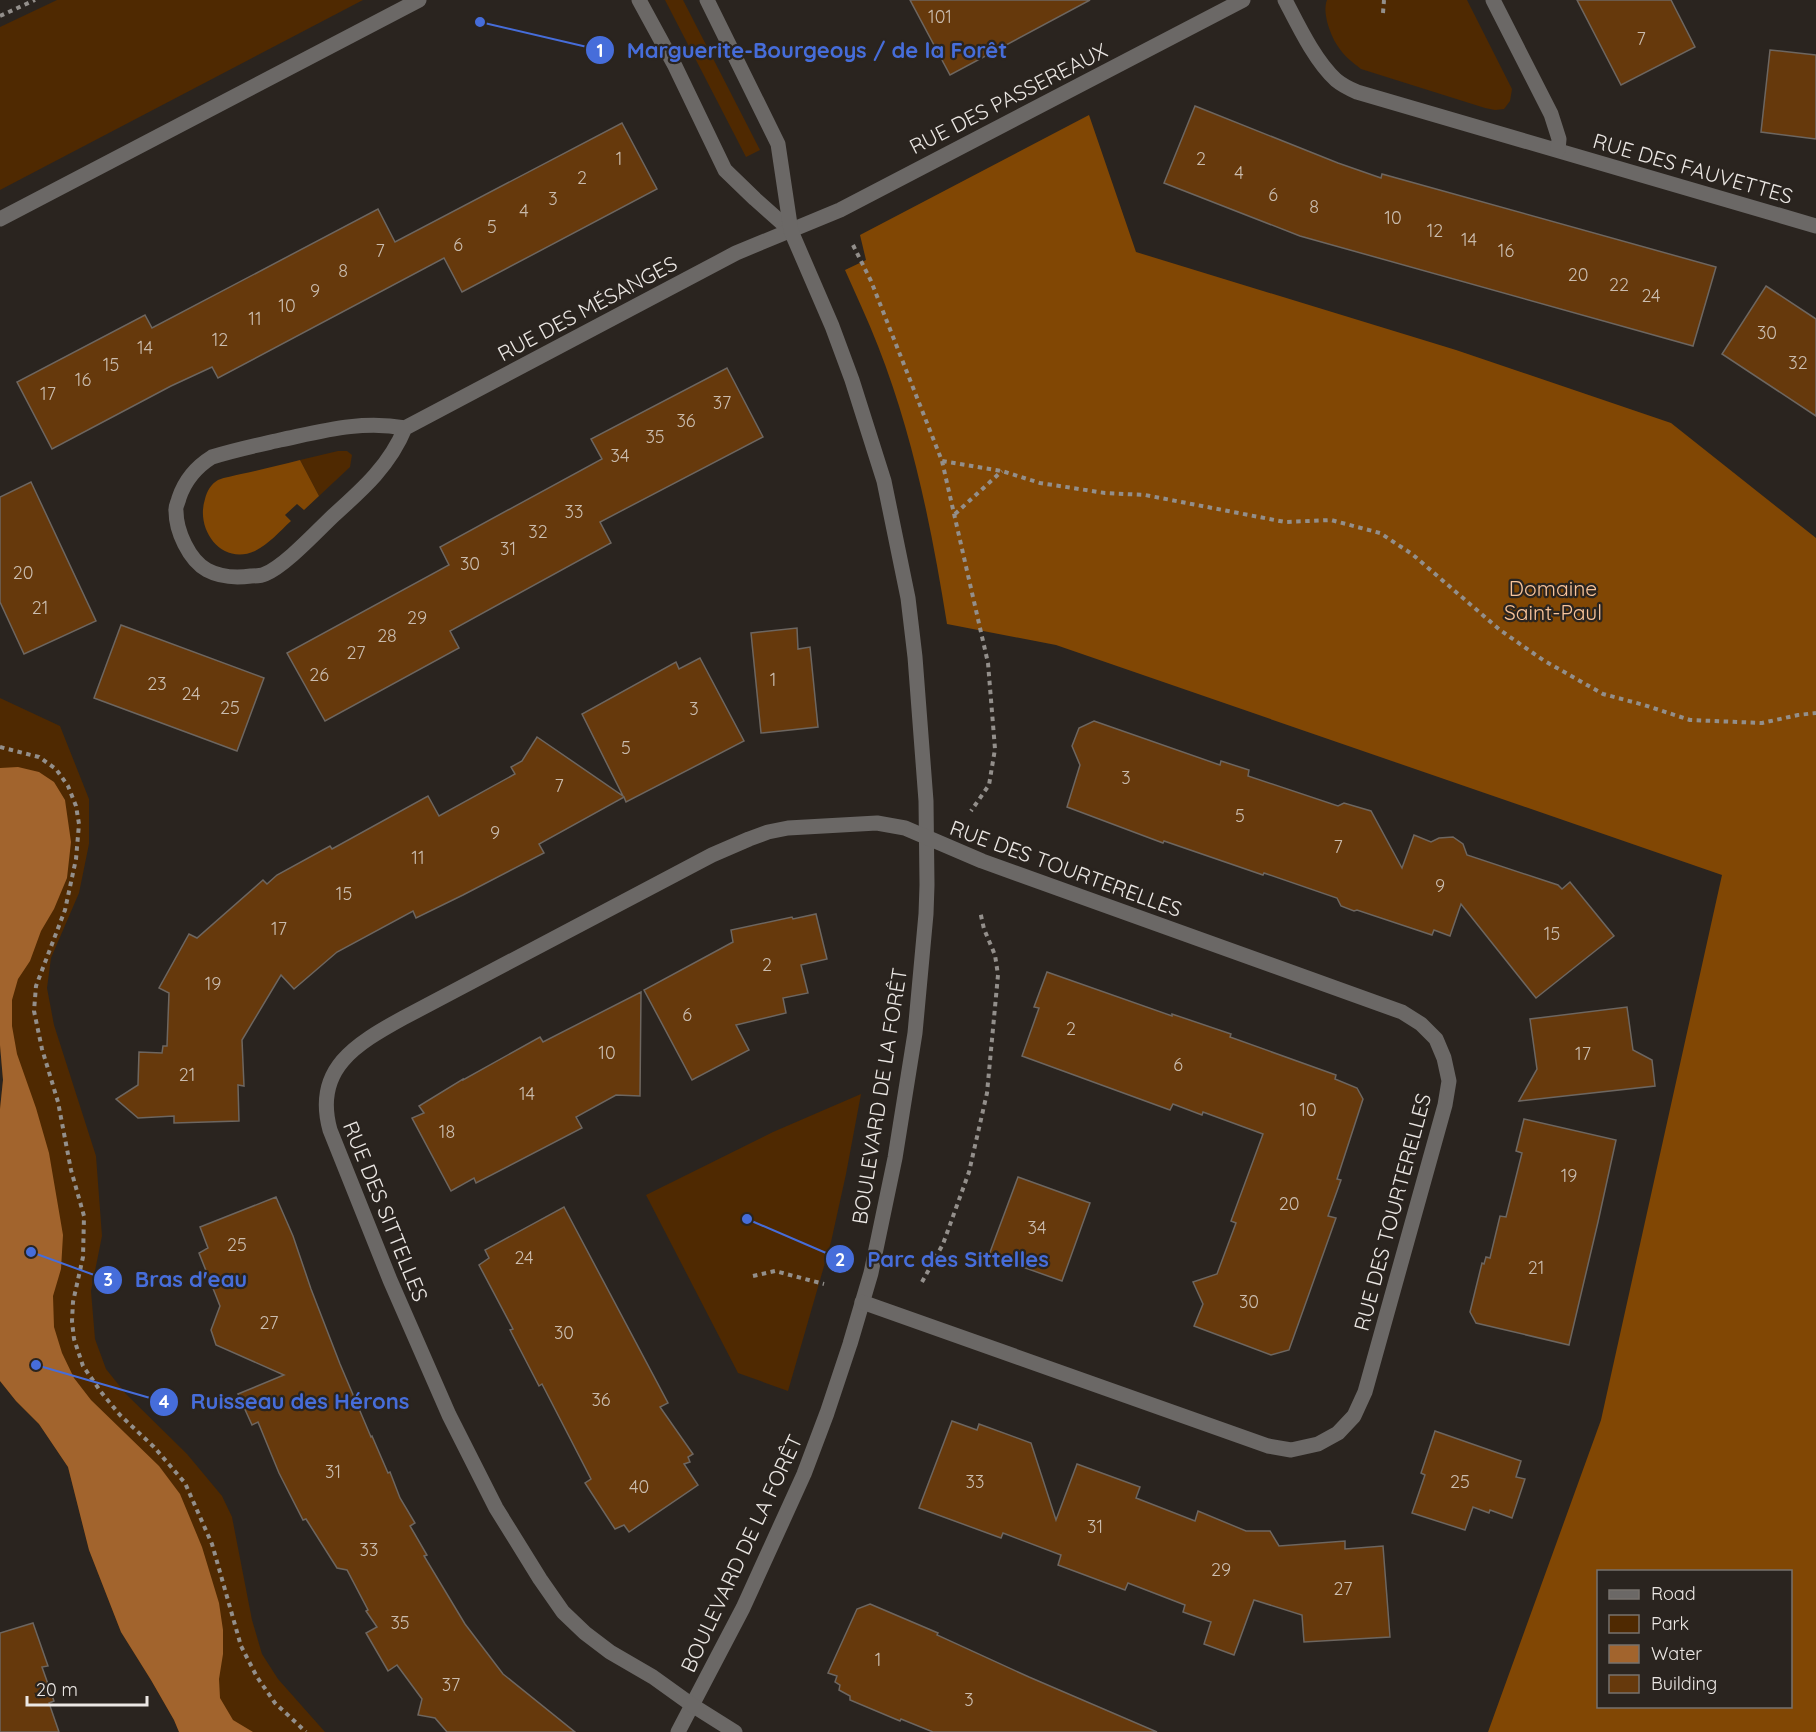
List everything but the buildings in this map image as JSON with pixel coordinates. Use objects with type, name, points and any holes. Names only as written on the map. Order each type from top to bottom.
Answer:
[{"type":"street","points":[[0,219],[419,0]]},
{"type":"street","name":"BOULEVARD DE LA FORÊT","points":[[639,0],[675,66],[725,170],[791,231]]},
{"type":"street","name":"BOULEVARD DE LA FORÊT","points":[[678,1732],[743,1608],[804,1474],[827,1413],[871,1273],[895,1158],[915,1033],[926,914],[927,839],[924,764],[914,645],[908,598],[886,492],[852,380],[832,326],[791,231],[778,144],[707,0]]},
{"type":"street","name":"RUE DES PASSEREAUX","points":[[791,231],[840,210],[1243,0]]},
{"type":"street","name":"RUE DES FAUVETTES","points":[[1285,0],[1315,53],[1337,82],[1357,92],[1816,226]]},
{"type":"street","points":[[1493,0],[1551,114],[1559,139],[1558,150]]},
{"type":"street","name":"RUE DES MÉSANGES","points":[[405,428],[736,254],[791,231]]},
{"type":"street","points":[[363,424],[405,428],[398,446],[368,484],[282,563],[264,575],[243,578],[224,576],[206,569],[191,553],[180,535],[175,509],[183,486],[200,465],[212,457],[336,428],[363,424]]},
{"type":"street","name":"RUE DES SITTELLES","points":[[735,1732],[653,1677],[610,1652],[585,1633],[563,1612],[540,1579],[496,1508],[449,1415],[386,1269],[330,1130],[326,1113],[326,1094],[332,1077],[347,1055],[368,1037],[712,855],[749,839],[788,828],[877,823],[904,828],[927,839]]},
{"type":"street","name":"RUE DES TOURTERELLES","points":[[862,1302],[1268,1446],[1291,1450],[1318,1444],[1338,1433],[1354,1416],[1365,1392],[1445,1105],[1449,1081],[1444,1058],[1436,1039],[1421,1024],[1402,1012],[993,865],[927,839]]},
{"type":"path","points":[[0,16],[35,0]]},
{"type":"path","points":[[1383,13],[1384,0]]},
{"type":"path","points":[[854,245],[871,281],[942,460],[988,663],[995,749],[989,785],[971,811]]},
{"type":"path","points":[[942,460],[1002,471],[1040,483],[1105,493],[1145,495],[1285,522],[1330,520],[1380,533],[1412,554],[1500,630],[1543,660],[1603,694],[1690,720],[1762,723],[1816,713]]},
{"type":"path","points":[[955,514],[1002,471]]},
{"type":"path","points":[[0,747],[39,757],[56,769],[68,786],[76,806],[79,824],[76,859],[65,910],[36,986],[34,1011],[84,1216],[83,1257],[73,1302],[74,1340],[83,1366],[101,1392],[185,1483],[212,1544],[241,1647],[257,1677],[275,1703],[306,1732]]},
{"type":"path","points":[[922,1282],[943,1244],[969,1172],[987,1093],[998,975],[995,955],[984,929],[980,910]]},
{"type":"path","points":[[753,1276],[775,1271],[824,1284]]},
{"type":"green space","points":[[57,0],[363,0],[0,190],[0,27]]},
{"type":"green space","points":[[665,0],[683,0],[760,150],[746,157]]},
{"type":"green space","points":[[1327,0],[1467,0],[1512,89],[1510,101],[1504,109],[1485,108],[1361,69],[1339,49],[1334,40],[1326,17]]},
{"type":"green space","name":"Domaine Saint-Paul","points":[[1089,115],[1136,252],[1456,350],[1671,423],[1816,538],[1816,1732],[1488,1732],[1601,1420],[1722,875],[1056,645],[947,624],[928,518],[911,448],[878,346],[845,270],[866,260],[860,235]]},
{"type":"green space","points":[[347,451],[352,455],[350,467],[319,496],[300,460]]},
{"type":"green space","points":[[300,460],[319,496],[304,510],[297,504],[285,515],[291,521],[270,541],[255,551],[232,554],[214,542],[204,522],[203,511],[207,493],[213,484],[224,478]]},
{"type":"green space","points":[[0,698],[60,726],[89,799],[89,844],[79,893],[51,958],[47,988],[54,1025],[96,1156],[102,1236],[91,1291],[95,1339],[106,1369],[126,1394],[187,1454],[222,1496],[232,1517],[252,1620],[262,1654],[278,1679],[325,1732],[179,1732],[151,1680],[121,1632],[89,1550],[68,1467],[39,1424],[0,1381],[0,1109],[3,1080],[0,1045]]},
{"type":"green space","points":[[861,1094],[831,1242],[788,1391],[738,1373],[646,1195],[773,1132]]},
{"type":"water","points":[[18,767],[39,772],[54,782],[65,800],[71,842],[67,878],[54,909],[41,931],[30,961],[18,979],[12,1000],[12,1026],[17,1054],[49,1153],[63,1235],[61,1269],[53,1296],[54,1327],[62,1353],[74,1378],[91,1400],[159,1466],[180,1494],[202,1547],[219,1603],[223,1630],[223,1654],[219,1679],[220,1698],[233,1720],[253,1732],[179,1732],[151,1680],[121,1632],[89,1550],[68,1467],[39,1424],[0,1381],[0,1109],[3,1080],[0,1045],[0,768]]},
{"type":"place","name":"Marguerite-Bourgeoys / de la Forêt","points":[[480,22]]},
{"type":"place","name":"Parc des Sittelles","points":[[747,1219]]},
{"type":"place","name":"Bras d'eau","points":[[31,1252]]},
{"type":"place","name":"Ruisseau des Hérons","points":[[36,1365]]}]
